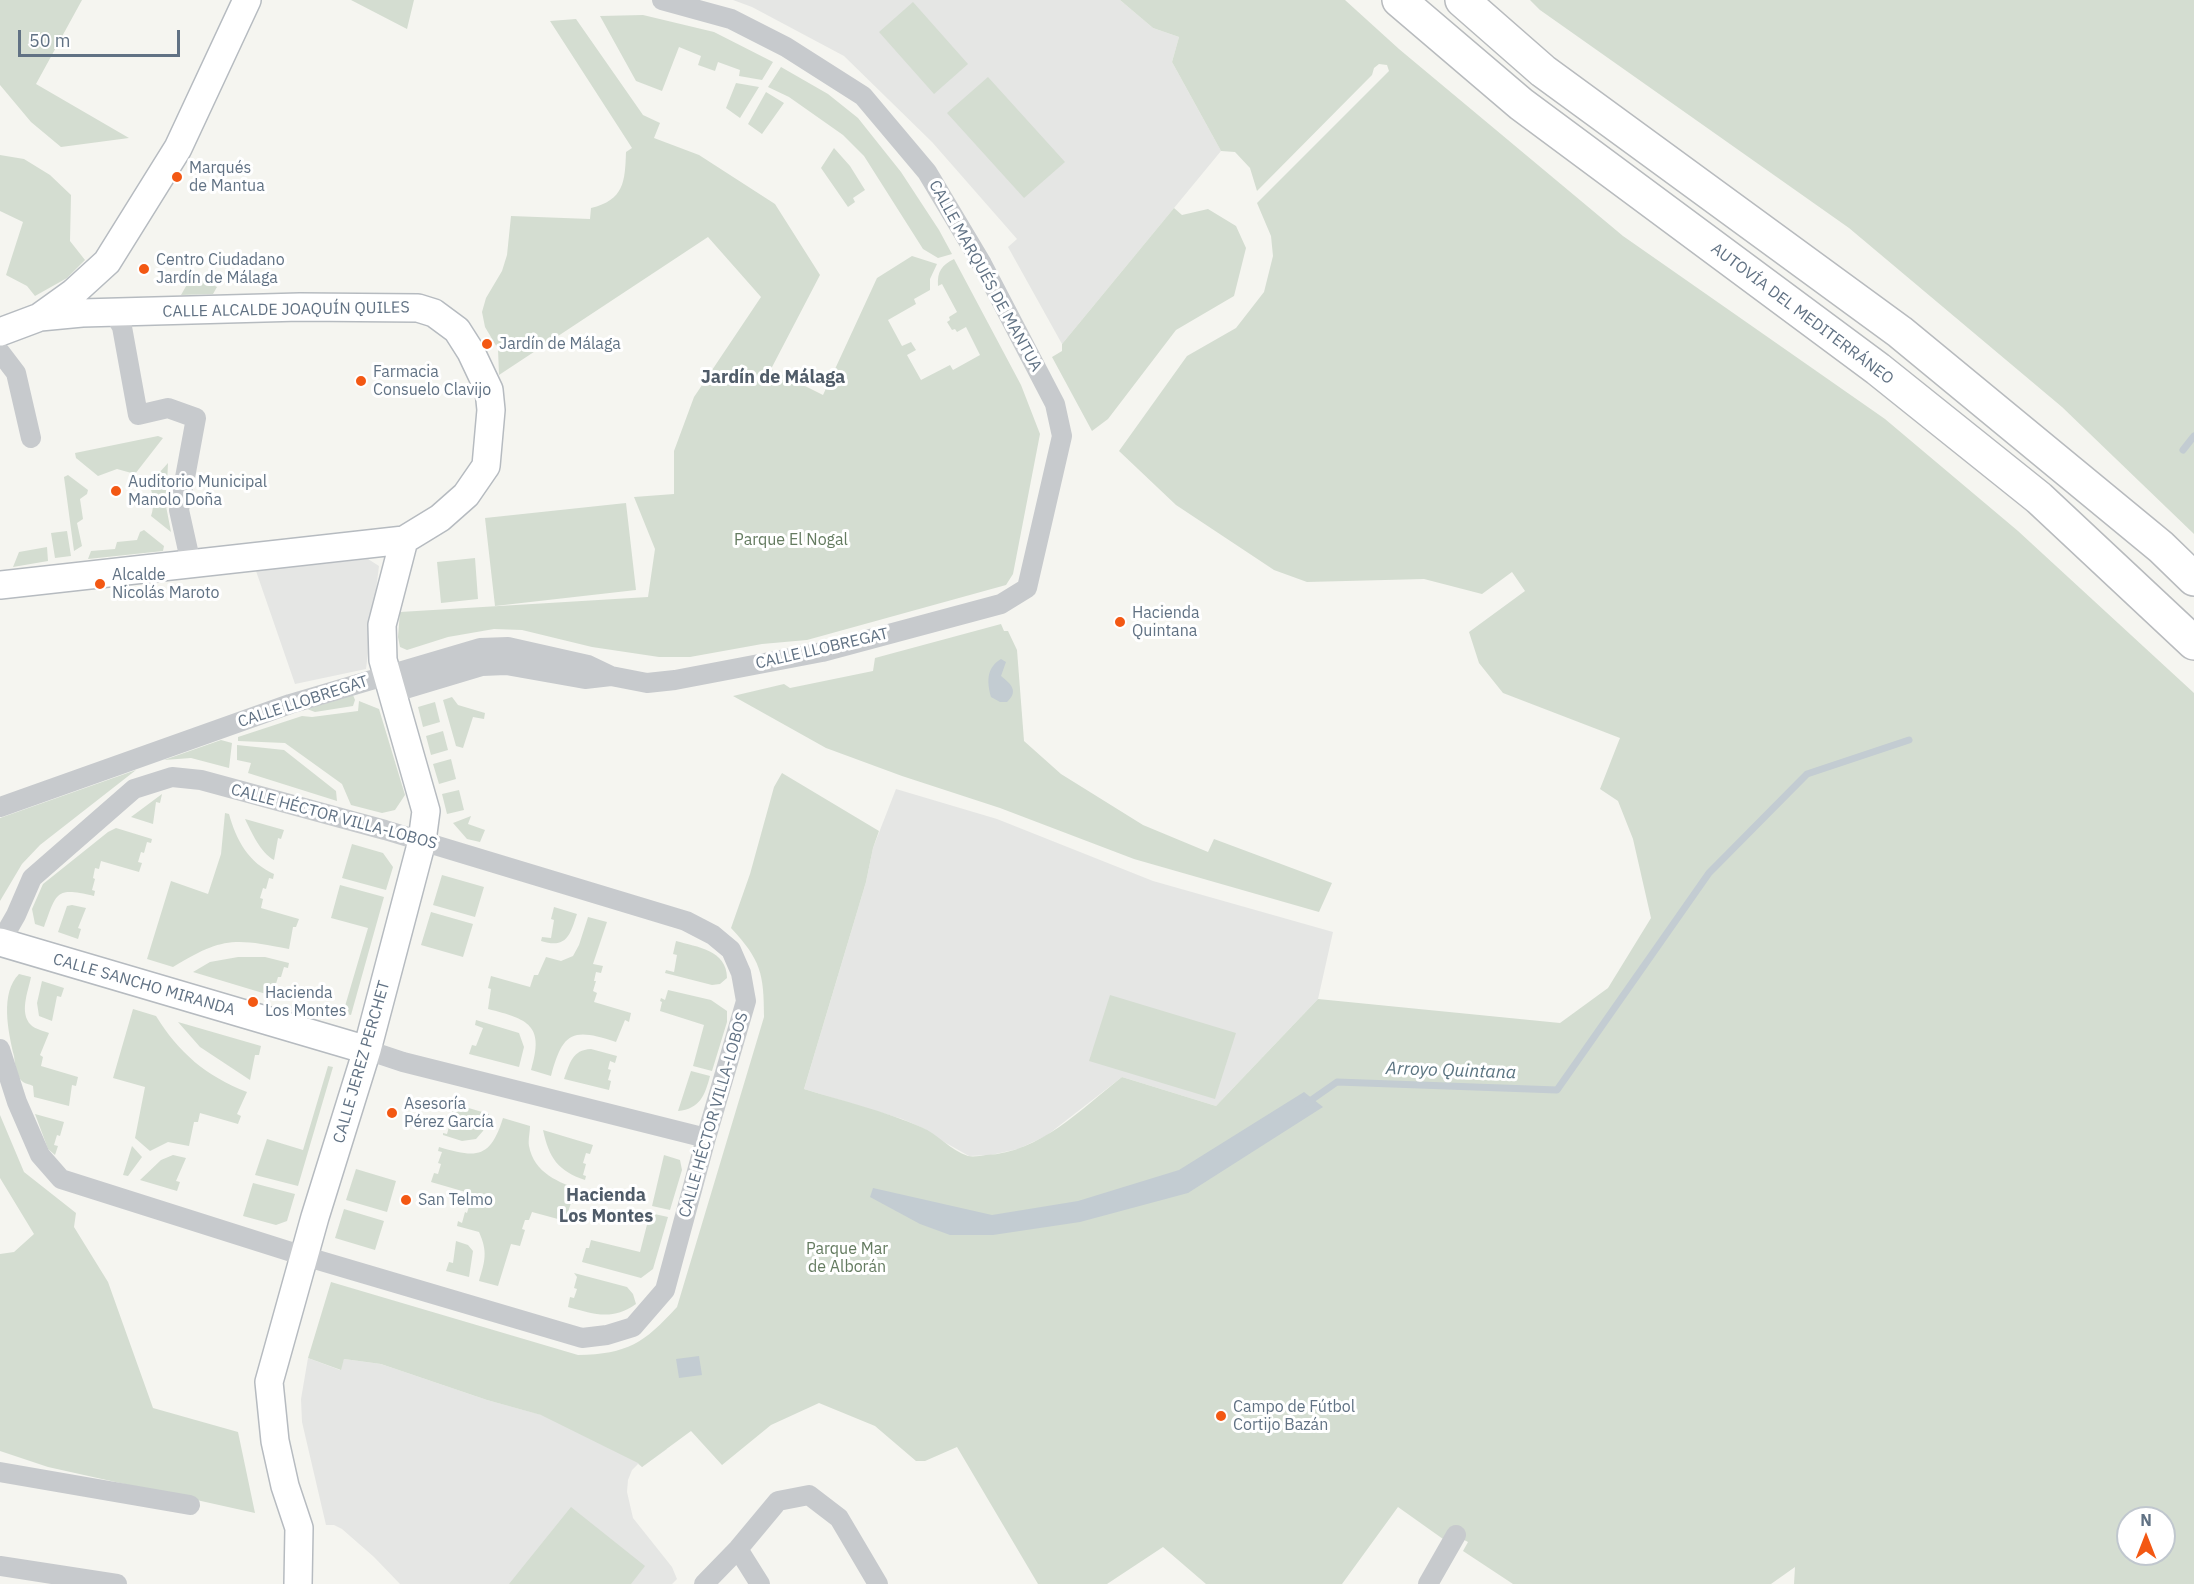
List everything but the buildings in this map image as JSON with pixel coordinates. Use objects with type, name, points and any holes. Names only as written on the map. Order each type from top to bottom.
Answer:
[{"type":"highway","name":"AUTOVÍA DEL MEDITERRÁNEO","points":[[1399,0],[1521,104],[1878,369],[2039,498],[2194,643]]},
{"type":"highway","points":[[1462,0],[1543,71],[1900,332],[2161,547],[2194,579]]},
{"type":"street","points":[[40,317],[73,293],[107,262],[178,148],[247,0]]},
{"type":"street","name":"CALLE MARQUÉS DE MANTUA","points":[[662,0],[731,19],[786,47],[863,96],[927,172],[982,264],[1055,404],[1062,436],[1027,588]]},
{"type":"street","points":[[107,262],[102,283],[105,296],[122,327],[138,415],[168,408],[196,418],[179,510],[190,564]]},
{"type":"street","name":"CALLE ALCALDE JOAQUÍN QUILES","points":[[0,332],[40,317],[82,313],[300,306],[418,308],[434,313],[457,330],[471,352],[489,390],[491,410],[486,466],[466,495],[440,518],[404,540]]},
{"type":"street","points":[[0,352],[16,373],[31,438]]},
{"type":"street","points":[[0,585],[404,540]]},
{"type":"street","name":"CALLE JEREZ PERCHET","points":[[298,1584],[299,1528],[285,1486],[275,1441],[269,1382],[304,1256],[367,1050],[422,841],[426,811],[383,660],[382,625],[404,540]]},
{"type":"street","name":"CALLE LLOBREGAT","points":[[0,807],[290,704],[482,666],[506,664],[585,679],[611,676],[647,683],[675,680],[822,652],[1001,604],[1027,588]]},
{"type":"street","name":"CALLE HÉCTOR VILLA-LOBOS","points":[[0,943],[16,915],[32,878],[134,789],[172,777],[201,780],[422,841],[686,921],[712,934],[731,950],[741,973],[747,1001],[706,1138],[665,1290],[633,1327],[607,1335],[582,1338],[304,1256],[61,1179],[40,1155],[17,1102],[0,1049]]},
{"type":"street","name":"CALLE SANCHO MIRANDA","points":[[0,943],[403,1062],[706,1138]]},
{"type":"street","points":[[0,1472],[190,1505]]},
{"type":"street","points":[[704,1584],[738,1549],[778,1501],[809,1495],[839,1518],[878,1584]]},
{"type":"street","points":[[1428,1584],[1456,1535]]},
{"type":"street","points":[[738,1549],[760,1584]]},
{"type":"street","points":[[0,1566],[117,1584]]},
{"type":"shaded area","points":[[733,0],[1120,0],[1153,28],[1179,37],[1172,62],[1221,151],[1062,344],[1008,247],[1017,239],[932,142],[844,56],[752,7]]},
{"type":"shaded area","points":[[368,559],[379,566],[366,669],[295,684],[256,571]]},
{"type":"shaded area","points":[[1001,659],[1006,662],[1001,676],[1013,691],[1007,702],[1000,702],[991,697],[989,686],[990,671]]},
{"type":"shaded area","points":[[896,789],[997,819],[1153,881],[1333,932],[1318,999],[1216,1106],[1122,1077],[1046,1136],[1018,1149],[991,1155],[969,1156],[925,1129],[902,1119],[804,1089],[866,882],[873,848]]},
{"type":"shaded area","points":[[1304,1092],[1323,1107],[1188,1193],[1080,1222],[993,1235],[950,1235],[920,1224],[870,1197],[873,1188],[992,1215],[1078,1201],[1179,1170]]},
{"type":"shaded area","points":[[699,1356],[702,1375],[679,1378],[676,1359]]},
{"type":"shaded area","points":[[308,1358],[340,1370],[344,1359],[381,1364],[487,1400],[667,1449],[642,1467],[638,1464],[632,1470],[627,1492],[633,1518],[672,1567],[677,1579],[672,1584],[400,1584],[342,1529],[334,1525],[326,1525],[302,1422],[301,1399]]},
{"type":"green space","points":[[0,0],[82,0],[36,84],[129,138],[61,147],[31,122],[0,85]]},
{"type":"green space","points":[[351,0],[414,0],[407,29]]},
{"type":"green space","name":"Parque Mar de Alborán","points":[[1120,0],[1345,0],[1399,49],[1623,236],[1885,419],[2018,531],[2194,693],[2194,1584],[1794,1584],[1795,1567],[1771,1584],[1513,1584],[1463,1551],[1468,1542],[1449,1532],[1443,1539],[1398,1507],[1342,1584],[1206,1584],[1163,1547],[1107,1584],[1038,1584],[957,1447],[925,1461],[916,1461],[875,1426],[819,1403],[771,1425],[722,1465],[691,1431],[642,1467],[541,1415],[487,1400],[381,1364],[344,1359],[341,1370],[308,1358],[331,1282],[578,1355],[610,1352],[634,1344],[655,1330],[677,1307],[764,1017],[763,989],[759,968],[749,949],[731,928],[750,874],[774,787],[782,773],[879,831],[804,1089],[907,1121],[968,1156],[1006,1152],[1042,1138],[1076,1115],[1122,1077],[1216,1106],[1318,999],[1560,1023],[1608,988],[1651,918],[1633,839],[1618,801],[1600,789],[1620,738],[1503,693],[1479,663],[1469,632],[1525,591],[1512,572],[1482,594],[1424,579],[1307,582],[1274,570],[1176,505],[1119,451],[1187,356],[1236,328],[1264,292],[1273,256],[1271,236],[1257,203],[1389,71],[1387,65],[1379,64],[1374,68],[1372,75],[1257,191],[1250,168],[1235,152],[1221,151],[1172,62],[1179,37],[1153,28]]},
{"type":"green space","points":[[1530,0],[2194,0],[2194,534],[2062,407],[1849,228],[1540,10]]},
{"type":"green space","points":[[913,2],[968,64],[934,94],[879,32]]},
{"type":"green space","points":[[643,15],[714,32],[773,62],[762,80],[739,76],[740,70],[718,62],[715,71],[698,65],[701,56],[679,47],[662,91],[636,81],[600,16]]},
{"type":"green space","name":"Parque El Nogal","points":[[576,19],[643,115],[660,123],[654,138],[699,155],[775,204],[820,275],[771,369],[823,395],[877,278],[912,256],[937,264],[930,279],[930,290],[914,299],[916,304],[888,320],[902,346],[911,342],[916,350],[907,355],[921,380],[950,365],[953,370],[980,355],[966,327],[957,332],[955,329],[952,330],[947,322],[950,320],[949,317],[957,312],[942,284],[938,286],[938,276],[943,266],[954,259],[1021,385],[1040,434],[1013,574],[1006,585],[807,640],[762,644],[690,657],[659,657],[592,647],[522,630],[494,629],[448,637],[407,650],[400,647],[398,637],[400,612],[648,597],[655,549],[634,497],[674,494],[674,451],[694,397],[761,297],[708,237],[499,375],[498,349],[485,327],[482,312],[486,298],[502,271],[507,255],[511,216],[590,219],[591,208],[602,205],[616,195],[623,181],[626,152],[632,148],[550,21]]},
{"type":"green space","points":[[781,67],[828,94],[858,118],[901,172],[952,254],[938,258],[923,249],[864,156],[843,135],[789,97],[768,87]]},
{"type":"green space","points":[[988,77],[1065,162],[1024,198],[947,113]]},
{"type":"green space","points":[[736,83],[759,87],[740,118],[726,108]]},
{"type":"green space","points":[[766,92],[784,103],[762,134],[748,124]]},
{"type":"green space","points":[[834,148],[850,166],[865,190],[853,198],[855,202],[848,207],[821,168]]},
{"type":"green space","points":[[0,155],[24,159],[50,175],[71,195],[70,241],[85,260],[67,278],[35,296],[27,286],[6,275],[23,222],[0,211]]},
{"type":"green space","points":[[1174,208],[1182,215],[1208,209],[1236,226],[1246,248],[1234,296],[1176,330],[1108,419],[1092,431],[1052,357],[1062,351],[1062,344]]},
{"type":"green space","points":[[193,274],[217,287],[213,294],[181,295]]},
{"type":"green space","points":[[158,436],[163,438],[135,474],[117,469],[98,476],[76,458],[75,453]]},
{"type":"green space","points":[[168,463],[166,506],[171,532],[151,516],[153,500],[149,484]]},
{"type":"green space","points":[[68,475],[88,490],[87,494],[80,499],[83,519],[77,523],[82,546],[74,551],[64,477]]},
{"type":"green space","points":[[626,503],[636,590],[495,606],[485,518]]},
{"type":"green space","points":[[144,530],[164,546],[163,551],[88,559],[91,551],[115,549],[117,542],[137,540],[140,532]]},
{"type":"green space","points":[[67,531],[71,556],[55,558],[51,533]]},
{"type":"green space","points":[[47,547],[48,561],[13,567],[19,552]]},
{"type":"green space","points":[[475,558],[478,599],[441,603],[437,562]]},
{"type":"green space","points":[[1001,624],[1004,631],[1008,631],[1017,650],[1024,741],[1061,774],[1143,825],[1208,852],[1214,839],[1332,883],[1319,912],[1134,859],[1000,808],[826,748],[733,696],[784,684],[790,688],[873,671],[875,658]]},
{"type":"green space","points":[[353,695],[355,700],[353,706],[315,712],[307,709]]},
{"type":"green space","points":[[452,697],[458,705],[485,713],[484,719],[473,717],[463,748],[456,746],[443,700]]},
{"type":"green space","points":[[359,701],[379,709],[405,795],[395,810],[382,813],[351,805],[342,784],[285,743],[238,741],[238,737],[302,716],[312,717],[358,711]]},
{"type":"green space","points":[[435,702],[440,722],[423,727],[418,707]]},
{"type":"green space","points":[[443,731],[448,750],[431,755],[426,736]]},
{"type":"green space","points":[[221,740],[232,743],[229,768],[191,758],[164,760]]},
{"type":"green space","points":[[237,745],[284,750],[336,791],[337,801],[248,773],[251,763],[237,760]]},
{"type":"green space","points":[[451,759],[456,779],[439,784],[433,764]]},
{"type":"green space","points":[[136,770],[40,845],[22,864],[0,901],[0,818]]},
{"type":"green space","points":[[459,790],[464,810],[447,814],[442,794]]},
{"type":"green space","points":[[162,794],[160,803],[156,802],[153,824],[131,817]]},
{"type":"green space","points":[[225,813],[229,814],[235,833],[245,850],[257,864],[274,874],[273,879],[269,878],[266,889],[263,888],[260,898],[263,899],[261,908],[299,919],[296,927],[293,927],[289,949],[241,942],[217,945],[173,967],[147,959],[171,881],[208,894],[221,854]]},
{"type":"green space","points":[[471,816],[468,824],[485,830],[480,842],[467,839],[453,823]]},
{"type":"green space","points":[[245,819],[284,830],[281,839],[278,838],[274,860],[261,847]]},
{"type":"green space","points":[[116,828],[152,839],[151,843],[147,842],[144,853],[141,852],[138,862],[142,863],[139,872],[101,861],[99,869],[95,868],[93,878],[95,879],[92,890],[95,891],[94,896],[72,892],[59,895],[55,899],[44,927],[35,924],[32,909],[43,884]]},
{"type":"green space","points":[[352,844],[383,853],[393,867],[386,890],[342,878]]},
{"type":"green space","points":[[442,875],[484,887],[475,917],[433,905]]},
{"type":"green space","points":[[340,885],[384,897],[351,1015],[343,1013],[368,928],[331,918]]},
{"type":"green space","points":[[67,906],[86,908],[78,928],[81,929],[78,939],[58,932]]},
{"type":"green space","points":[[554,907],[577,914],[572,928],[562,942],[541,941],[542,937],[551,938],[554,920],[551,919]]},
{"type":"green space","points":[[431,912],[473,924],[463,957],[421,945]]},
{"type":"green space","points":[[588,917],[607,922],[593,964],[603,966],[601,973],[596,972],[593,991],[597,993],[594,1002],[631,1013],[629,1022],[625,1020],[616,1042],[589,1035],[572,1037],[560,1050],[551,1076],[531,1070],[536,1043],[534,1034],[530,1026],[514,1016],[488,1009],[491,989],[488,988],[491,976],[530,987],[534,975],[538,975],[546,957],[561,961],[573,956]]},
{"type":"green space","points":[[676,941],[709,951],[716,956],[726,969],[727,978],[720,984],[712,985],[665,973],[666,970],[674,972],[677,955],[673,954]]},
{"type":"green space","points":[[238,957],[265,957],[289,963],[288,968],[284,967],[281,977],[278,977],[275,987],[278,988],[276,997],[193,972],[210,962]]},
{"type":"green space","points":[[19,974],[31,977],[25,1002],[27,1020],[35,1028],[49,1033],[40,1055],[43,1057],[41,1066],[78,1077],[76,1086],[72,1085],[69,1106],[34,1097],[33,1086],[23,1082],[17,1074],[7,1002],[9,991]]},
{"type":"green space","points":[[42,981],[64,988],[61,997],[57,996],[52,1021],[39,1016],[37,1003]]},
{"type":"green space","points":[[668,990],[711,1000],[727,1011],[727,1022],[712,1071],[693,1066],[704,1025],[660,1011],[661,998],[665,1000]]},
{"type":"green space","points":[[1110,995],[1236,1033],[1215,1099],[1089,1061]]},
{"type":"green space","points":[[133,1009],[156,1016],[174,1041],[195,1062],[219,1079],[247,1092],[237,1114],[241,1116],[238,1124],[200,1113],[198,1122],[194,1122],[189,1146],[168,1142],[150,1151],[135,1138],[145,1087],[113,1078]]},
{"type":"green space","points":[[476,1020],[519,1033],[524,1047],[519,1067],[469,1054],[472,1045],[476,1046],[483,1028],[475,1025]]},
{"type":"green space","points":[[178,1022],[261,1046],[259,1055],[255,1055],[250,1080],[200,1047]]},
{"type":"green space","points":[[591,1049],[617,1056],[615,1063],[610,1061],[608,1069],[611,1070],[608,1080],[611,1081],[609,1090],[564,1079],[573,1058],[580,1052]]},
{"type":"green space","points":[[328,1066],[333,1067],[298,1186],[255,1175],[267,1139],[303,1150]]},
{"type":"green space","points":[[691,1071],[710,1076],[708,1083],[696,1104],[678,1111]]},
{"type":"green space","points":[[455,1104],[489,1114],[483,1131],[476,1139],[462,1141],[443,1135],[443,1133],[447,1134],[450,1123],[453,1124],[456,1114],[452,1112]]},
{"type":"green space","points":[[35,1114],[64,1122],[60,1136],[57,1135],[54,1145],[58,1146],[55,1155],[48,1149]]},
{"type":"green space","points":[[0,1115],[24,1172],[76,1213],[74,1227],[108,1282],[153,1408],[238,1432],[255,1513],[48,1467],[0,1451],[0,1254],[14,1252],[34,1234],[0,1178]]},
{"type":"green space","points":[[503,1118],[530,1126],[529,1146],[536,1163],[549,1176],[582,1190],[581,1194],[577,1193],[574,1204],[571,1203],[568,1212],[572,1214],[569,1222],[532,1212],[529,1220],[525,1220],[522,1229],[525,1230],[520,1246],[511,1244],[498,1286],[479,1281],[485,1256],[479,1232],[457,1226],[458,1221],[462,1223],[465,1212],[467,1213],[470,1203],[467,1202],[469,1193],[431,1182],[434,1173],[438,1174],[441,1164],[438,1163],[442,1152],[438,1151],[439,1147],[463,1153],[480,1152],[493,1141]]},
{"type":"green space","points":[[543,1130],[593,1145],[590,1154],[586,1153],[583,1163],[586,1164],[583,1175],[586,1176],[585,1180],[561,1168],[548,1148]]},
{"type":"green space","points":[[132,1146],[142,1157],[128,1176],[123,1175]]},
{"type":"green space","points":[[173,1155],[186,1158],[176,1181],[180,1182],[177,1191],[140,1180],[161,1160]]},
{"type":"green space","points":[[664,1155],[680,1160],[682,1170],[670,1210],[652,1206]]},
{"type":"green space","points":[[356,1169],[396,1181],[387,1212],[346,1200]]},
{"type":"green space","points":[[253,1183],[295,1194],[287,1221],[276,1225],[243,1216]]},
{"type":"green space","points":[[344,1209],[384,1221],[375,1250],[335,1238]]},
{"type":"green space","points":[[650,1213],[668,1217],[653,1269],[641,1278],[582,1262],[591,1240],[640,1252]]},
{"type":"green space","points":[[456,1241],[468,1245],[473,1251],[469,1277],[446,1271],[449,1262],[453,1263]]},
{"type":"green space","points":[[574,1273],[627,1287],[633,1294],[636,1304],[619,1313],[611,1314],[595,1314],[568,1307],[570,1297],[574,1298],[577,1289],[574,1288],[577,1277]]},
{"type":"green space","points":[[571,1507],[645,1566],[631,1584],[509,1584]]},
{"type":"waterway","name":"Arroyo Quintana","points":[[2183,450],[2194,436]]},
{"type":"waterway","name":"Arroyo Quintana","points":[[1307,1103],[1337,1082],[1557,1090],[1709,873],[1807,774],[1909,740]]},
{"type":"place","name":"Marqués de Mantua","points":[[177,177]]},
{"type":"place","name":"Centro Ciudadano Jardín de Málaga","points":[[144,269]]},
{"type":"place","name":"Jardín de Málaga","points":[[487,344]]},
{"type":"place","name":"Farmacia Consuelo Clavijo","points":[[361,381]]},
{"type":"place","name":"Auditorio Municipal Manolo Doña","points":[[116,491]]},
{"type":"place","name":"Alcalde Nicolás Maroto","points":[[100,584]]},
{"type":"place","name":"Hacienda Quintana","points":[[1120,622]]},
{"type":"place","name":"Hacienda Los Montes","points":[[253,1002]]},
{"type":"place","name":"Asesoría Pérez García","points":[[392,1113]]},
{"type":"place","name":"San Telmo","points":[[406,1200]]},
{"type":"place","name":"Campo de Fútbol Cortijo Bazán","points":[[1221,1416]]},
{"type":"district","name":"Jardín de Málaga","points":[[773,378]]},
{"type":"district","name":"Hacienda Los Montes","points":[[606,1206]]}]
